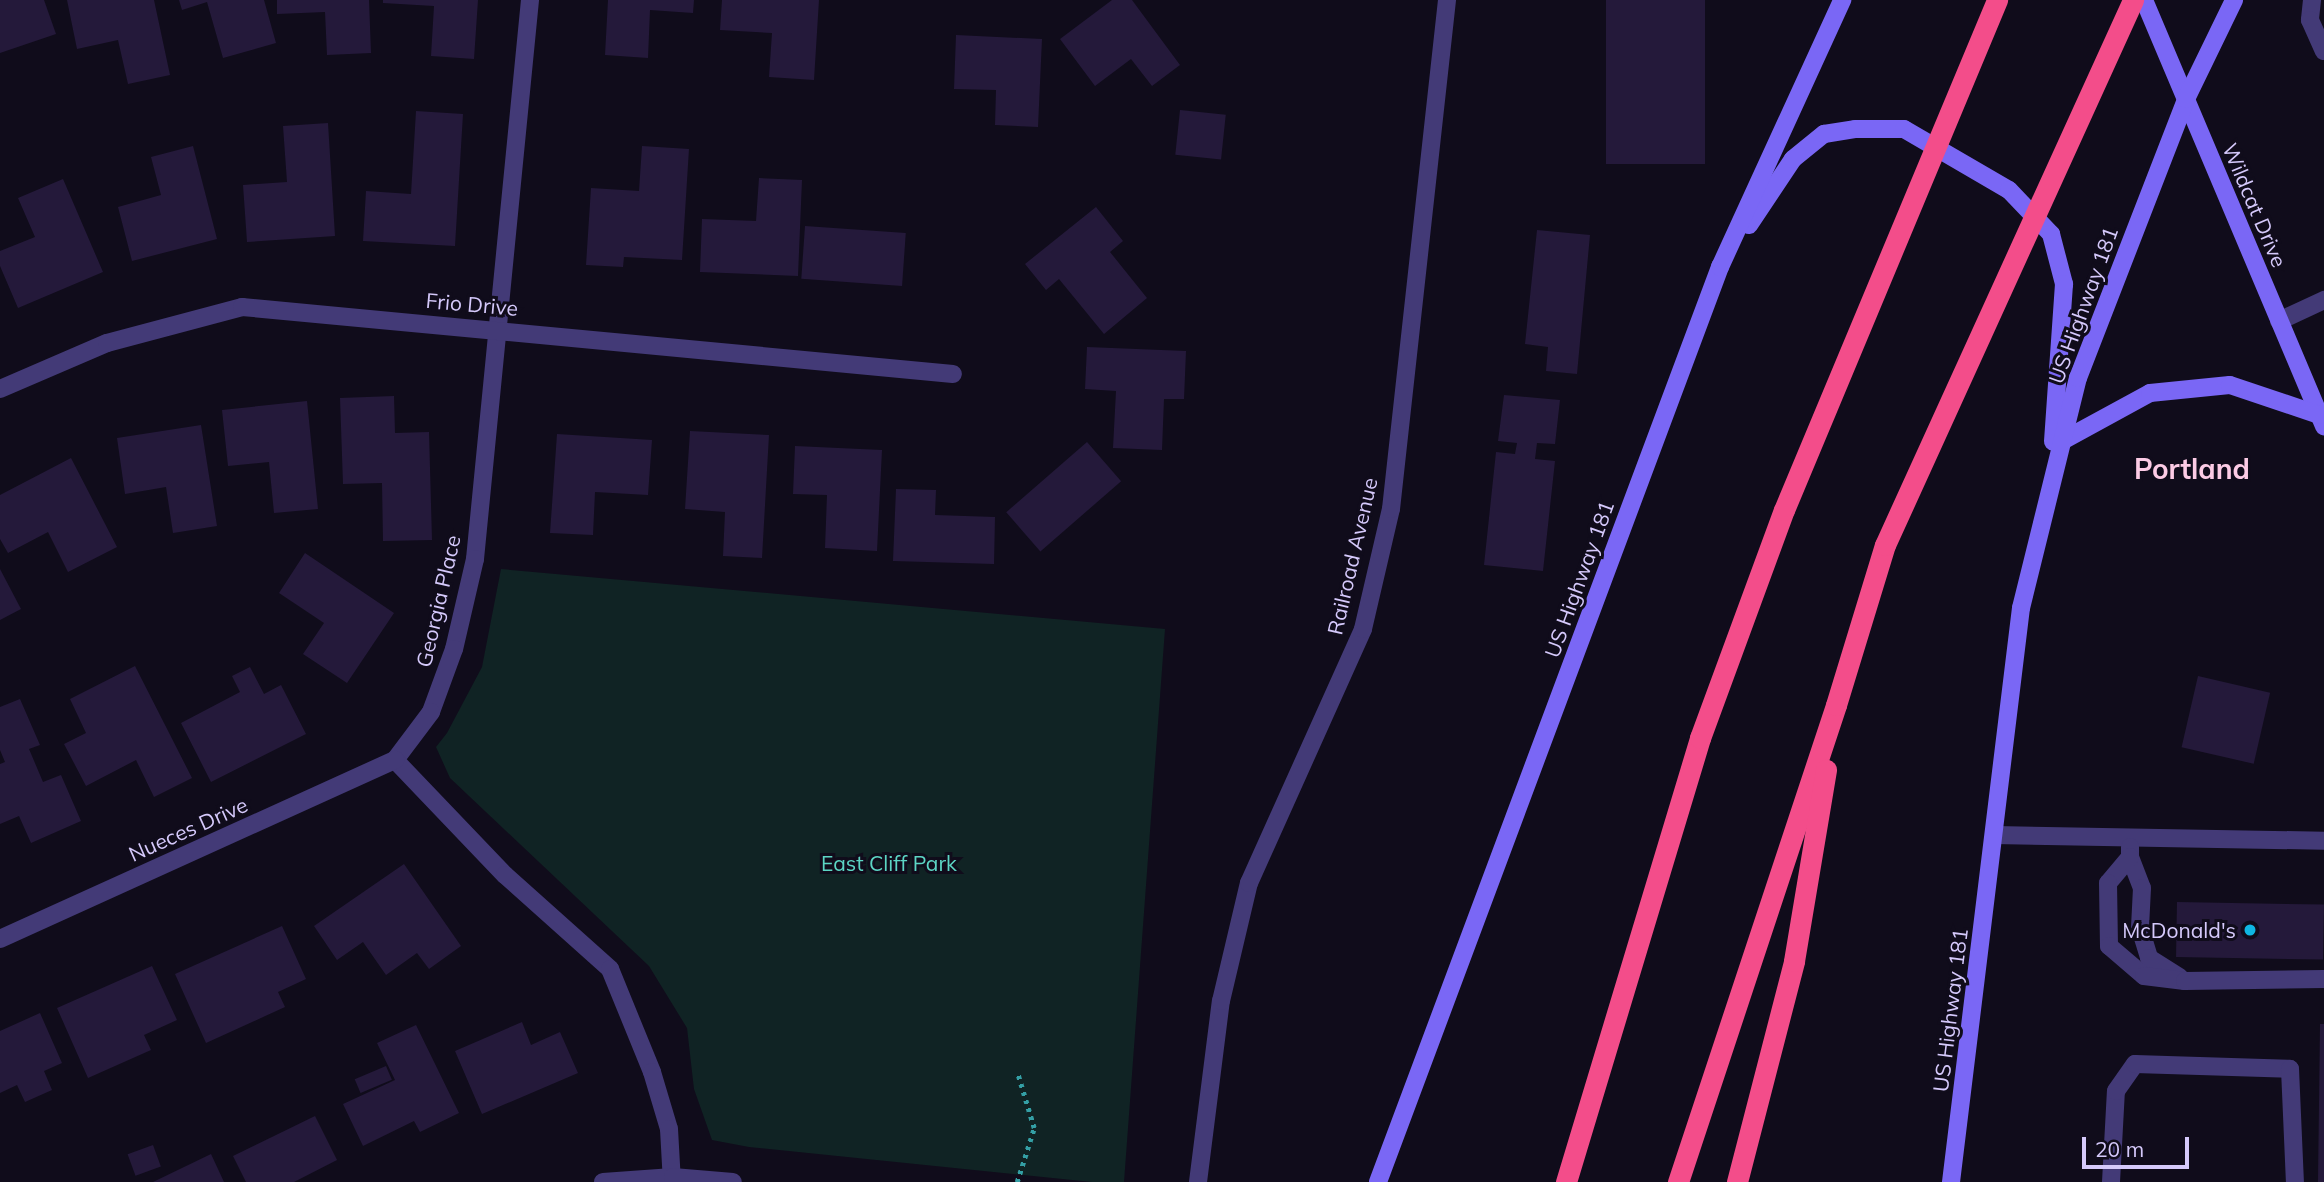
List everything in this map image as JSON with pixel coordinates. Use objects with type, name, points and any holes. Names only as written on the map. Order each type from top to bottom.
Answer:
[{"type":"highway","points":[[1566,1182],[1700,738],[1784,510],[1997,0]]},
{"type":"highway","points":[[1678,1182],[1836,705],[1885,545],[2133,0]]},
{"type":"highway","points":[[1737,1182],[1794,961],[1836,705]]},
{"type":"main road","name":"US Highway 181","points":[[1378,1182],[1720,267],[1842,0]]},
{"type":"main road","name":"Wildcat Drive","points":[[2144,0],[2321,421]]},
{"type":"main road","name":"US Highway 181","points":[[1951,1182],[2021,608],[2078,378],[2186,99],[2234,0]]},
{"type":"main road","points":[[1720,267],[1793,159],[1824,134],[1855,129],[1904,129],[2009,190],[2051,234],[2064,284],[2050,491]]},
{"type":"main road","points":[[2062,440],[2150,393],[2230,385],[2321,421]]},
{"type":"street","name":"Georgia Place","points":[[395,760],[431,712],[454,649],[475,559],[530,0]]},
{"type":"street","name":"Railroad Avenue","points":[[1198,1182],[1221,1002],[1249,883],[1363,629],[1391,509],[1447,0]]},
{"type":"street","points":[[2312,0],[2310,20],[2324,51]]},
{"type":"street","points":[[2279,321],[2324,300]]},
{"type":"street","name":"Frio Drive","points":[[0,389],[107,342],[242,307],[498,329],[953,374]]},
{"type":"street","points":[[395,760],[505,875],[610,969],[652,1072],[666,1118],[673,1179]]},
{"type":"street","name":"Nueces Drive","points":[[0,939],[395,760]]},
{"type":"street","points":[[1994,835],[2324,841]]},
{"type":"street","points":[[2130,836],[2130,856],[2142,888],[2140,928],[2149,958],[2185,981]]},
{"type":"street","points":[[2130,856],[2108,883],[2109,946],[2144,976],[2185,981],[2324,979]]},
{"type":"street","points":[[2111,1182],[2116,1091],[2135,1064],[2290,1069],[2295,1182]]},
{"type":"street","points":[[603,1182],[673,1179],[733,1182]]},
{"type":"path","points":[[1017,1182],[1034,1128],[1018,1075]]},
{"type":"green space","name":"East Cliff Park","points":[[501,569],[1165,629],[1124,1182],[1092,1182],[749,1147],[712,1140],[694,1089],[687,1028],[649,966],[450,778],[436,747],[447,733],[482,667]]},
{"type":"building","points":[[0,0],[44,0],[56,34],[0,53]]},
{"type":"building","points":[[67,0],[154,0],[170,75],[128,84],[118,40],[77,49]]},
{"type":"building","points":[[179,0],[264,0],[276,43],[223,58],[207,2],[182,10]]},
{"type":"building","points":[[277,0],[369,0],[371,53],[327,55],[325,12],[277,14]]},
{"type":"building","points":[[383,0],[478,0],[474,59],[431,56],[434,6],[383,3]]},
{"type":"building","points":[[608,0],[694,0],[693,13],[650,10],[648,58],[605,55]]},
{"type":"building","points":[[722,0],[819,0],[814,80],[769,77],[772,33],[720,30]]},
{"type":"building","points":[[1112,0],[1132,0],[1180,65],[1152,86],[1131,59],[1095,86],[1060,39]]},
{"type":"building","points":[[1606,0],[1705,0],[1705,164],[1606,164]]},
{"type":"building","points":[[956,35],[1042,39],[1038,127],[995,125],[996,90],[954,89]]},
{"type":"building","points":[[1180,110],[1226,115],[1221,160],[1175,155]]},
{"type":"building","points":[[416,111],[463,114],[455,246],[363,241],[366,191],[411,194]]},
{"type":"building","points":[[328,123],[335,236],[247,242],[243,185],[287,182],[283,126]]},
{"type":"building","points":[[193,146],[217,239],[132,261],[118,207],[161,195],[151,157]]},
{"type":"building","points":[[642,146],[689,149],[682,260],[624,257],[623,267],[586,265],[591,188],[639,191]]},
{"type":"building","points":[[759,178],[802,180],[798,276],[700,272],[702,219],[756,221]]},
{"type":"building","points":[[63,179],[103,272],[18,308],[0,266],[0,251],[35,237],[18,198]]},
{"type":"building","points":[[1096,207],[1123,241],[1110,252],[1147,298],[1104,334],[1059,279],[1046,290],[1025,264]]},
{"type":"building","points":[[805,226],[906,233],[902,286],[801,279]]},
{"type":"building","points":[[1537,230],[1590,235],[1577,374],[1546,371],[1548,347],[1525,344]]},
{"type":"building","points":[[1087,347],[1186,351],[1184,399],[1164,399],[1162,450],[1113,448],[1116,391],[1085,389]]},
{"type":"building","points":[[1504,395],[1560,400],[1555,444],[1537,443],[1535,459],[1555,461],[1543,571],[1484,565],[1496,452],[1515,454],[1517,443],[1498,441]]},
{"type":"building","points":[[394,396],[395,433],[429,432],[432,540],[383,541],[382,483],[343,484],[340,398]]},
{"type":"building","points":[[307,401],[318,509],[274,513],[269,462],[228,466],[222,410]]},
{"type":"building","points":[[201,425],[217,526],[173,533],[166,487],[125,494],[117,438]]},
{"type":"building","points":[[690,431],[769,435],[762,558],[723,556],[725,512],[685,509]]},
{"type":"building","points":[[557,434],[652,440],[648,495],[595,492],[593,535],[550,533]]},
{"type":"building","points":[[1087,442],[1121,481],[1040,551],[1006,512]]},
{"type":"building","points":[[795,446],[882,450],[877,551],[825,548],[827,495],[793,494]]},
{"type":"building","points":[[71,458],[117,547],[68,572],[48,532],[8,553],[0,539],[0,495]]},
{"type":"building","points":[[896,489],[936,490],[935,515],[995,517],[994,564],[893,561]]},
{"type":"building","points":[[305,553],[394,613],[347,683],[303,654],[324,623],[279,593]]},
{"type":"building","points":[[0,569],[21,609],[0,620]]},
{"type":"building","points":[[135,666],[192,778],[154,797],[136,760],[86,786],[64,744],[86,733],[70,699]]},
{"type":"building","points":[[250,667],[264,694],[281,685],[306,734],[211,782],[181,723],[240,692],[232,676]]},
{"type":"building","points":[[2198,676],[2270,693],[2254,764],[2182,747]]},
{"type":"building","points":[[20,699],[40,745],[29,749],[43,782],[61,775],[81,821],[31,843],[19,816],[0,824],[0,764],[5,762],[0,750],[0,707]]},
{"type":"building","points":[[404,864],[461,946],[429,969],[417,953],[386,975],[363,942],[337,960],[314,926]]},
{"type":"building","name":"McDonald's","points":[[2177,902],[2324,905],[2323,960],[2176,957]]},
{"type":"building","points":[[282,926],[306,979],[278,992],[285,1007],[206,1043],[175,974]]},
{"type":"building","points":[[152,966],[177,1020],[144,1035],[151,1050],[88,1078],[57,1008]]},
{"type":"building","points":[[40,1013],[62,1063],[44,1071],[52,1090],[25,1102],[17,1085],[0,1093],[0,1031]]},
{"type":"building","points":[[522,1022],[531,1045],[560,1032],[578,1073],[482,1114],[455,1051]]},
{"type":"building","points":[[2320,1024],[2324,1024],[2324,1182],[2318,1182]]},
{"type":"building","points":[[416,1025],[459,1113],[420,1132],[414,1121],[363,1146],[343,1104],[395,1080],[377,1043]]},
{"type":"building","points":[[386,1066],[392,1080],[361,1093],[355,1079]]},
{"type":"building","points":[[315,1116],[337,1160],[294,1182],[246,1182],[233,1156]]},
{"type":"building","points":[[153,1145],[161,1167],[135,1176],[128,1154]]},
{"type":"building","points":[[211,1154],[224,1182],[153,1182]]},
{"type":"place","name":"McDonald's","points":[[2250,930]]},
{"type":"district","name":"Portland","points":[[2192,469]]}]
